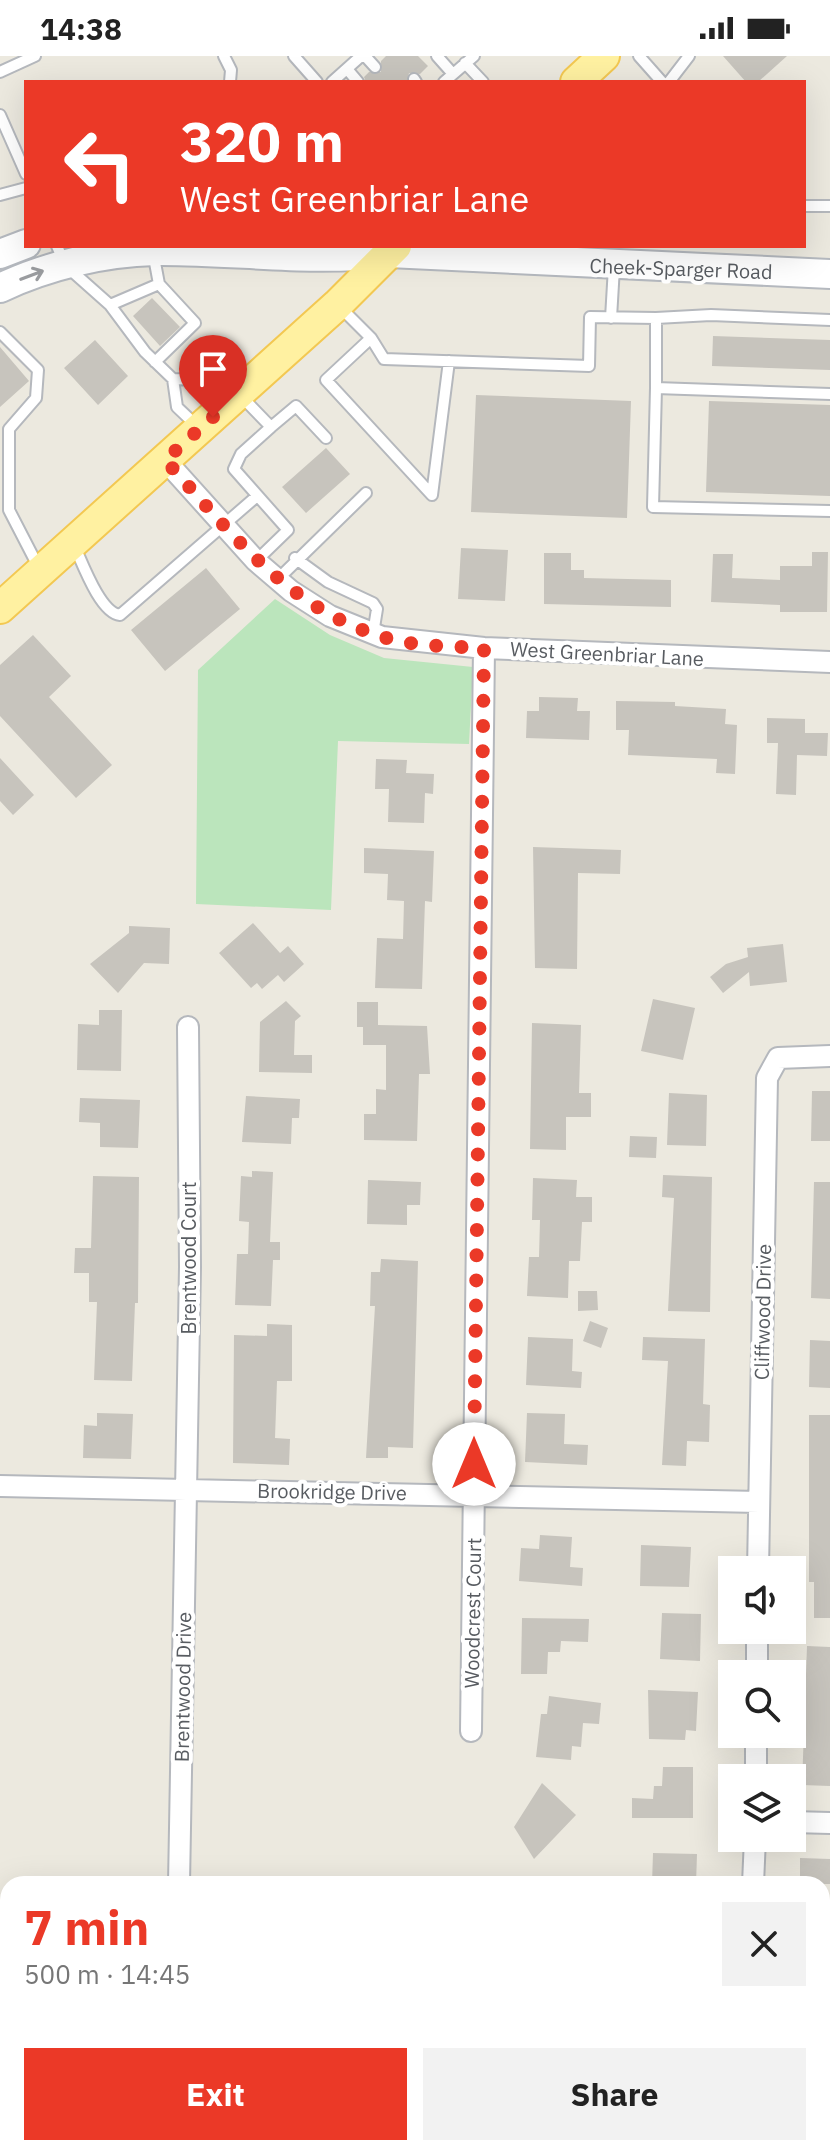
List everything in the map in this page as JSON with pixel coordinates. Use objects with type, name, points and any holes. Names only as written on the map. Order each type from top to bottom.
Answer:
[{"type":"main road","points":[[578,80],[604,56]]},
{"type":"main road","points":[[0,254],[24,245]]},
{"type":"main road","points":[[0,608],[337,305],[388,248]]},
{"type":"main road","name":"Cheek-Sparger Road","points":[[0,288],[61,255],[153,251],[215,250],[338,259],[388,248],[614,267],[830,274]]},
{"type":"street","name":"West Greenbriar Lane","points":[[165,460],[277,580],[330,616],[373,634],[411,643],[484,648],[830,662]]},
{"type":"street","name":"Woodcrest Court","points":[[471,1731],[484,648]]},
{"type":"street","name":"Brentwood Court","points":[[187,1489],[188,1027]]},
{"type":"street","name":"Cliffwood Drive","points":[[758,1556],[767,1078],[778,1058],[830,1056]]},
{"type":"street","name":"Brookridge Drive","points":[[0,1486],[759,1502]]},
{"type":"street","name":"Brentwood Drive","points":[[179,1876],[187,1489]]},
{"type":"street","points":[[806,1822],[830,1823]]},
{"type":"street","points":[[753,1876],[754,1852]]},
{"type":"lane","points":[[0,72],[35,56]]},
{"type":"lane","points":[[224,56],[231,70],[230,80]]},
{"type":"lane","points":[[294,56],[315,80]]},
{"type":"lane","points":[[334,80],[363,56],[375,67]]},
{"type":"lane","points":[[437,56],[448,78],[470,60],[482,80]]},
{"type":"lane","points":[[639,56],[660,80]]},
{"type":"lane","points":[[671,80],[689,56]]},
{"type":"lane","points":[[347,69],[356,80]]},
{"type":"lane","points":[[0,115],[24,169]]},
{"type":"lane","points":[[0,195],[24,189]]},
{"type":"lane","points":[[806,206],[830,206]]},
{"type":"lane","points":[[153,251],[159,284],[195,323],[155,362]]},
{"type":"lane","points":[[61,255],[110,305],[155,362],[173,379],[177,407],[200,429]]},
{"type":"lane","points":[[611,318],[614,267]]},
{"type":"lane","points":[[110,305],[159,284]]},
{"type":"lane","points":[[337,305],[371,338],[384,359],[589,366],[590,317],[711,315],[830,320]]},
{"type":"lane","points":[[656,318],[653,507],[830,511]]},
{"type":"lane","points":[[0,332],[38,370],[36,398],[9,429],[4,513],[43,569]]},
{"type":"lane","points":[[371,338],[326,380],[432,495],[449,361]]},
{"type":"lane","points":[[173,379],[199,380],[271,427]]},
{"type":"lane","points":[[656,388],[830,394]]},
{"type":"lane","points":[[256,561],[288,530],[234,469],[241,454],[296,406],[326,438]]},
{"type":"lane","points":[[277,580],[295,558],[366,493]]},
{"type":"lane","points":[[73,543],[104,605],[113,614],[120,615],[257,496]]},
{"type":"lane","points":[[295,558],[328,582],[373,603],[377,609],[373,634]]},
{"type":"green space","points":[[275,599],[330,635],[384,658],[473,667],[469,744],[338,741],[331,910],[196,904],[198,670]]},
{"type":"building","points":[[386,56],[418,56],[428,66],[420,74],[409,73],[407,80],[365,80],[369,72],[381,72],[381,61]]},
{"type":"building","points":[[723,56],[787,56],[760,80],[744,80]]},
{"type":"building","points":[[152,298],[180,327],[160,346],[133,316]]},
{"type":"building","points":[[713,336],[830,340],[830,370],[712,366]]},
{"type":"building","points":[[95,340],[128,376],[98,405],[64,368]]},
{"type":"building","points":[[0,347],[29,381],[0,407]]},
{"type":"building","points":[[476,395],[631,401],[627,518],[471,512]]},
{"type":"building","points":[[709,401],[830,405],[830,496],[706,492]]},
{"type":"building","points":[[326,448],[350,474],[306,513],[282,487]]},
{"type":"building","points":[[461,548],[508,550],[505,601],[458,599]]},
{"type":"building","points":[[812,552],[828,552],[827,612],[780,612],[780,605],[711,602],[713,554],[733,554],[732,578],[780,580],[780,566],[812,566]]},
{"type":"building","points":[[544,553],[571,553],[571,570],[584,570],[584,578],[671,580],[671,607],[544,604]]},
{"type":"building","points":[[206,568],[240,609],[165,671],[131,630]]},
{"type":"building","points":[[33,635],[71,676],[49,697],[112,765],[76,798],[0,716],[0,665]]},
{"type":"building","points":[[539,697],[578,698],[577,711],[590,711],[589,740],[526,738],[527,711],[539,711]]},
{"type":"building","points":[[616,701],[675,702],[675,706],[726,709],[725,724],[737,725],[735,774],[716,773],[717,759],[628,755],[629,730],[616,730]]},
{"type":"building","points":[[767,718],[805,719],[805,733],[828,733],[827,756],[797,755],[796,795],[776,794],[778,743],[767,743]]},
{"type":"building","points":[[0,758],[34,795],[13,815],[0,801]]},
{"type":"building","points":[[376,759],[407,760],[406,773],[434,774],[433,794],[425,793],[424,823],[388,822],[389,789],[375,789]]},
{"type":"building","points":[[533,847],[621,850],[620,874],[578,873],[577,969],[535,968]]},
{"type":"building","points":[[364,848],[434,851],[432,902],[425,901],[422,989],[375,988],[377,938],[403,939],[404,901],[387,900],[388,874],[364,873]]},
{"type":"building","points":[[253,923],[280,953],[288,946],[304,964],[284,982],[278,975],[262,989],[257,983],[251,988],[219,953]]},
{"type":"building","points":[[129,926],[170,928],[169,964],[144,963],[118,993],[90,964],[129,933]]},
{"type":"building","points":[[783,944],[787,982],[750,986],[749,972],[723,993],[710,977],[726,964],[748,957],[747,948]]},
{"type":"building","points":[[653,999],[695,1008],[683,1060],[641,1051]]},
{"type":"building","points":[[286,1001],[301,1016],[295,1021],[294,1055],[312,1055],[312,1073],[259,1072],[260,1022]]},
{"type":"building","points":[[357,1002],[378,1002],[378,1025],[427,1026],[430,1074],[419,1074],[417,1141],[364,1140],[364,1114],[376,1114],[376,1089],[386,1090],[386,1045],[363,1045],[363,1027],[357,1027]]},
{"type":"building","points":[[99,1010],[122,1010],[121,1071],[77,1070],[78,1024],[99,1025]]},
{"type":"building","points":[[532,1023],[581,1025],[579,1093],[591,1093],[591,1117],[566,1117],[566,1150],[530,1149]]},
{"type":"building","points":[[812,1091],[830,1091],[830,1141],[811,1141]]},
{"type":"building","points":[[669,1093],[707,1095],[706,1146],[667,1145]]},
{"type":"building","points":[[246,1096],[300,1099],[299,1118],[292,1118],[291,1144],[242,1142]]},
{"type":"building","points":[[80,1098],[140,1100],[138,1148],[100,1147],[100,1123],[79,1122]]},
{"type":"building","points":[[630,1136],[657,1137],[656,1158],[629,1157]]},
{"type":"building","points":[[252,1171],[273,1172],[270,1242],[280,1242],[280,1260],[273,1260],[271,1306],[235,1305],[237,1254],[248,1254],[249,1222],[239,1221],[241,1176],[252,1177]]},
{"type":"building","points":[[663,1175],[712,1177],[710,1312],[668,1311],[674,1198],[662,1197]]},
{"type":"building","points":[[93,1176],[139,1177],[138,1303],[135,1303],[132,1381],[94,1380],[97,1302],[89,1302],[89,1273],[74,1273],[75,1248],[91,1248]]},
{"type":"building","points":[[533,1178],[577,1180],[576,1197],[592,1197],[592,1222],[582,1222],[580,1261],[569,1261],[568,1298],[527,1296],[529,1257],[539,1257],[540,1220],[532,1220]]},
{"type":"building","points":[[368,1180],[421,1182],[420,1205],[407,1205],[407,1225],[367,1224]]},
{"type":"building","points":[[814,1182],[830,1182],[830,1299],[811,1298]]},
{"type":"building","points":[[381,1259],[418,1261],[413,1448],[388,1447],[388,1458],[366,1458],[375,1306],[370,1306],[371,1272],[380,1272]]},
{"type":"building","points":[[578,1291],[597,1291],[598,1310],[578,1311]]},
{"type":"building","points":[[590,1321],[608,1328],[601,1348],[583,1341]]},
{"type":"building","points":[[267,1324],[292,1325],[292,1381],[277,1381],[275,1438],[290,1439],[289,1465],[233,1463],[234,1335],[267,1336]]},
{"type":"building","points":[[528,1337],[573,1339],[572,1371],[582,1372],[581,1388],[526,1385]]},
{"type":"building","points":[[643,1337],[705,1339],[703,1404],[710,1405],[709,1442],[687,1441],[686,1466],[662,1465],[668,1361],[642,1360]]},
{"type":"building","points":[[810,1340],[830,1341],[830,1388],[809,1387]]},
{"type":"building","points":[[97,1413],[133,1414],[131,1459],[83,1458],[84,1425],[97,1426]]},
{"type":"building","points":[[527,1413],[565,1414],[564,1444],[588,1445],[587,1465],[525,1462]]},
{"type":"building","points":[[809,1415],[830,1415],[830,1618],[814,1618],[814,1582],[809,1582]]},
{"type":"building","points":[[540,1535],[572,1537],[570,1567],[583,1568],[582,1586],[519,1581],[521,1548],[539,1549]]},
{"type":"building","points":[[641,1545],[691,1547],[689,1587],[640,1586]]},
{"type":"building","points":[[662,1613],[701,1614],[700,1661],[660,1659]]},
{"type":"building","points":[[522,1618],[589,1619],[588,1642],[561,1641],[560,1652],[548,1652],[547,1674],[521,1674]]},
{"type":"building","points":[[807,1646],[830,1647],[830,1786],[806,1785],[806,1764],[803,1764],[803,1748],[806,1748]]},
{"type":"building","points":[[648,1690],[698,1692],[696,1731],[686,1730],[685,1740],[649,1739]]},
{"type":"building","points":[[549,1696],[601,1703],[599,1724],[583,1723],[581,1747],[572,1746],[571,1760],[536,1757],[541,1714],[547,1714]]},
{"type":"building","points":[[663,1767],[693,1767],[693,1818],[632,1818],[632,1798],[653,1799],[654,1786],[662,1786]]},
{"type":"building","points":[[542,1783],[576,1815],[534,1859],[514,1827]]},
{"type":"building","points":[[653,1853],[697,1854],[696,1876],[652,1876]]},
{"type":"building","points":[[800,1858],[830,1859],[830,1876],[800,1876]]},
{"type":"route","points":[[213,417],[165,460],[277,580],[330,616],[382,637],[411,643],[484,648],[476,1088],[474,1464]]}]
